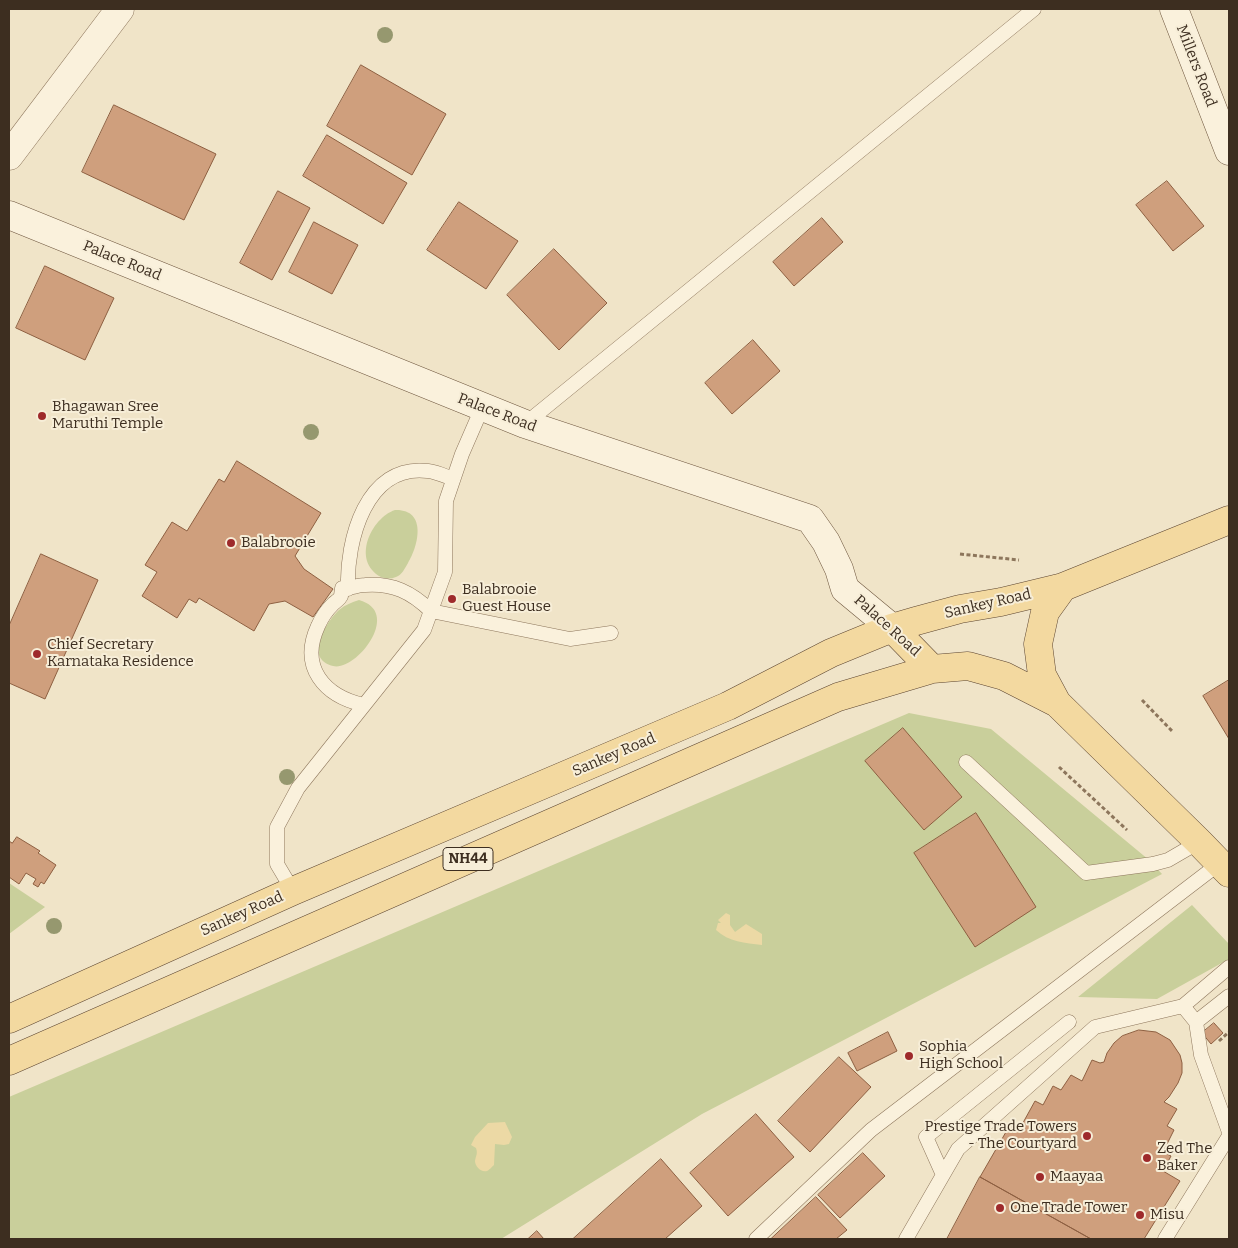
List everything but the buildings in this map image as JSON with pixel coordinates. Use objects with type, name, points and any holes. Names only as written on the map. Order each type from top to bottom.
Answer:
[{"type":"main road","name":"Sankey Road","points":[[9,1019],[293,891],[728,706],[831,652],[892,628],[960,609],[1001,602],[1063,587],[1229,520]]},
{"type":"main road","points":[[1063,587],[1045,612],[1038,644],[1042,675],[1056,703],[1224,868]]},
{"type":"main road","name":"Palace Road","points":[[892,628],[932,669]]},
{"type":"main road","name":"NH44","points":[[9,1061],[838,696],[932,669],[968,666],[1004,676],[1056,703]]},
{"type":"street","points":[[9,156],[120,9]]},
{"type":"street","name":"Millers Road","points":[[1174,9],[1229,151]]},
{"type":"street","name":"Palace Road","points":[[9,215],[482,408],[810,519],[826,542],[839,569],[845,589],[892,628]]},
{"type":"lane","points":[[525,424],[1034,9]]},
{"type":"lane","points":[[293,891],[277,864],[277,827],[298,788],[424,630],[445,572],[446,501],[462,454],[482,408]]},
{"type":"lane","points":[[348,589],[347,572],[352,540],[366,504],[377,489],[394,477],[414,471],[428,470],[454,479]]},
{"type":"lane","points":[[364,705],[340,697],[320,680],[313,669],[313,641],[318,626],[341,596],[342,588],[348,589],[366,585],[389,586],[405,591],[431,611],[570,639],[612,633]]},
{"type":"lane","points":[[966,762],[1086,873],[1153,864],[1168,860],[1199,842]]},
{"type":"lane","points":[[756,1239],[871,1130],[1224,868]]},
{"type":"lane","points":[[906,1239],[958,1149],[1095,1027],[1183,1006],[1229,967]]},
{"type":"lane","points":[[1196,1022],[1229,996]]},
{"type":"lane","points":[[1165,1239],[1229,1134],[1201,1056],[1196,1022],[1183,1006]]},
{"type":"lane","points":[[943,1175],[926,1137],[1069,1022]]},
{"type":"path","points":[[960,554],[1019,560]]},
{"type":"path","points":[[1142,700],[1172,731]]},
{"type":"path","points":[[1059,768],[1127,830]]},
{"type":"green space","points":[[395,510],[405,511],[412,515],[418,529],[417,538],[412,556],[400,575],[387,578],[381,577],[372,570],[367,561],[366,551],[372,530],[386,515]]},
{"type":"green space","points":[[359,600],[371,607],[377,616],[376,628],[371,640],[353,660],[343,665],[333,666],[324,662],[318,649],[328,623],[339,610]]},
{"type":"green space","points":[[909,713],[991,729],[1149,860],[1162,874],[702,1114],[501,1239],[9,1239],[9,1097]]},
{"type":"green space","points":[[9,883],[45,907],[9,934]]},
{"type":"green space","points":[[1192,905],[1229,944],[1229,959],[1157,999],[1078,997]]},
{"type":"sand","points":[[726,913],[730,915],[730,925],[735,932],[746,924],[762,934],[762,945],[743,943],[726,937],[716,930],[718,923],[721,923],[718,920]]},
{"type":"sand","points":[[505,1122],[512,1137],[509,1144],[495,1144],[494,1165],[487,1171],[481,1170],[475,1163],[476,1148],[471,1145],[475,1137],[488,1123]]},
{"type":"place","name":"Bhagawan Sree Maruthi Temple","points":[[42,416]]},
{"type":"place","name":"Balabrooie","points":[[231,543]]},
{"type":"place","name":"Balabrooie Guest House","points":[[452,599]]},
{"type":"place","name":"Chief Secretary Karnataka Residence","points":[[37,654]]},
{"type":"place","name":"Sophia High School","points":[[909,1056]]},
{"type":"place","name":"Prestige Trade Towers - The Courtyard","points":[[1087,1136]]},
{"type":"place","name":"Zed The Baker","points":[[1147,1158]]},
{"type":"place","name":"Maayaa","points":[[1040,1177]]},
{"type":"place","name":"One Trade Tower","points":[[1000,1208]]},
{"type":"place","name":"Misu","points":[[1140,1215]]}]
